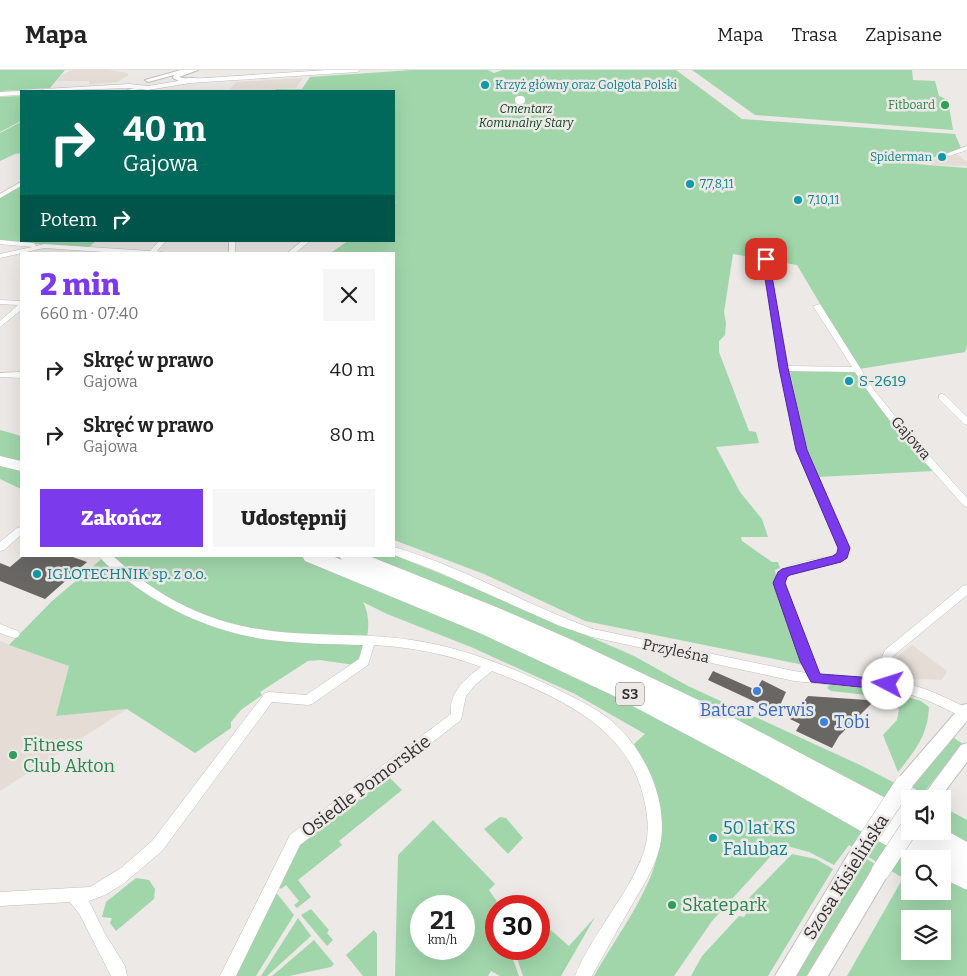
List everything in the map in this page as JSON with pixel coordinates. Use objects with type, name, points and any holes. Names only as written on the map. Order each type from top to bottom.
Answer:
[{"type":"highway","points":[[0,451],[20,456]]},
{"type":"highway","points":[[0,461],[20,466]]},
{"type":"highway","name":"S3","points":[[314,557],[514,639],[653,706],[765,764],[919,850]]},
{"type":"highway","name":"S3","points":[[352,557],[457,599],[577,652],[774,750],[901,820]]},
{"type":"highway","points":[[939,840],[967,856]]},
{"type":"highway","points":[[951,868],[967,877]]},
{"type":"main road","points":[[63,90],[133,88],[156,82],[190,82],[358,70]]},
{"type":"main road","points":[[133,88],[156,82]]},
{"type":"main road","points":[[0,94],[20,93]]},
{"type":"street","points":[[156,82],[189,70]]},
{"type":"street","points":[[195,70],[178,74],[175,78],[206,80]]},
{"type":"street","points":[[949,154],[967,148]]},
{"type":"street","points":[[0,196],[20,185]]},
{"type":"street","points":[[0,242],[136,252]]},
{"type":"street","points":[[84,252],[97,242]]},
{"type":"street","points":[[152,252],[162,242]]},
{"type":"street","points":[[292,252],[306,242]]},
{"type":"street","points":[[0,256],[44,246]]},
{"type":"street","points":[[766,259],[784,368],[802,450],[844,548],[842,555],[837,559],[791,570],[782,575],[780,579],[784,598],[807,661],[816,679]]},
{"type":"street","points":[[0,302],[20,305]]},
{"type":"street","points":[[0,325],[20,306]]},
{"type":"street","name":"Gajowa","points":[[817,306],[857,370],[900,428],[967,504]]},
{"type":"street","points":[[784,368],[857,370]]},
{"type":"street","points":[[0,375],[20,375]]},
{"type":"street","points":[[942,397],[967,422]]},
{"type":"street","points":[[0,547],[20,531]]},
{"type":"street","name":"Przyleśna","points":[[395,551],[440,568],[586,631],[794,676],[888,684],[917,691],[966,714]]},
{"type":"street","points":[[105,557],[171,604],[196,616],[224,625],[280,637],[370,640],[440,649],[492,665],[572,703],[606,724],[632,753],[648,788],[654,827],[650,855],[643,872],[583,976]]},
{"type":"street","points":[[888,684],[885,659],[889,653],[967,589]]},
{"type":"street","points":[[0,628],[14,634]]},
{"type":"street","points":[[0,899],[74,896],[91,894],[101,890],[145,858],[157,846],[270,696],[308,700],[364,662],[370,640]]},
{"type":"street","name":"Osiedle Pomorskie","points":[[228,976],[295,840],[457,716],[455,706],[459,695],[492,665]]},
{"type":"street","name":"Szosa Kisielińska","points":[[785,976],[858,854],[904,784],[966,714]]},
{"type":"street","points":[[936,790],[967,750]]},
{"type":"street","name":"Szosa Kisielińska","points":[[817,976],[901,839]]},
{"type":"street","points":[[74,896],[83,904],[89,914],[92,925],[119,972],[119,976]]},
{"type":"shaded area","points":[[72,70],[108,70],[128,73],[128,76],[117,82],[89,84],[89,81],[57,81],[62,75]]},
{"type":"shaded area","points":[[303,78],[296,88],[229,90],[236,82]]},
{"type":"shaded area","points":[[957,154],[967,162],[967,166],[932,165],[927,161]]},
{"type":"shaded area","points":[[0,641],[69,666],[56,716],[127,709],[0,791]]},
{"type":"shaded area","points":[[912,645],[947,671],[942,680],[903,678],[892,670],[892,661]]},
{"type":"green space","points":[[0,70],[65,70],[50,88],[0,91]]},
{"type":"green space","name":"Cmentarz Komunalny Stary","points":[[412,70],[488,70],[494,73],[502,70],[676,70],[742,119],[955,134],[961,148],[915,164],[967,168],[967,346],[965,352],[859,369],[797,265],[733,254],[724,312],[726,323],[725,335],[719,341],[719,352],[749,431],[756,432],[759,443],[716,447],[740,492],[762,519],[768,537],[741,537],[742,541],[772,562],[778,562],[780,568],[775,570],[778,589],[804,665],[585,621],[484,574],[395,540],[395,252],[332,252],[347,242],[395,242],[395,90],[275,90],[302,89],[310,77]]},
{"type":"green space","points":[[692,70],[912,70],[913,80],[935,81],[939,96],[948,100],[953,130],[755,115]]},
{"type":"green space","points":[[20,96],[20,122],[0,132],[0,97]]},
{"type":"green space","points":[[20,123],[20,153],[0,161],[0,133]]},
{"type":"green space","points":[[20,185],[20,242],[95,242],[88,248],[0,241],[0,196]]},
{"type":"green space","points":[[790,371],[855,372],[907,443],[933,471],[818,477],[807,451]]},
{"type":"green space","points":[[0,430],[20,436],[20,489],[0,479]]},
{"type":"green space","points":[[395,555],[515,604],[634,656],[688,686],[860,765],[909,790],[901,790],[901,840],[951,840],[951,811],[967,820],[967,976],[847,976],[901,882],[901,900],[951,900],[951,850],[901,850],[901,877],[849,845],[834,865],[809,852],[783,845],[780,846],[712,921],[674,976],[594,976],[630,918],[655,865],[660,838],[660,810],[651,779],[634,744],[645,734],[575,694],[471,647],[387,614],[363,602],[368,617],[366,643],[354,665],[320,660],[308,661],[260,692],[262,695],[241,710],[231,722],[231,728],[195,753],[127,709],[56,716],[69,666],[9,645],[51,602],[104,557],[395,557]]},
{"type":"green space","points":[[830,684],[866,686],[867,695],[831,691],[827,688]]},
{"type":"green space","points":[[891,692],[921,701],[929,707],[923,734],[915,750],[898,772],[883,735],[897,720],[899,709],[891,705]]},
{"type":"green space","points":[[951,736],[963,744],[925,790],[917,790],[911,787]]},
{"type":"green space","points":[[389,777],[402,790],[339,841],[342,845],[298,880],[311,897],[297,908],[294,905],[299,901],[286,885],[281,889],[278,885],[295,848]]},
{"type":"green space","points":[[500,817],[506,818],[523,838],[508,854],[484,829]]},
{"type":"green space","points":[[433,820],[495,884],[489,890],[492,895],[485,895],[485,960],[513,960],[519,976],[500,976],[491,971],[488,976],[395,976],[398,855]]},
{"type":"green space","points":[[792,854],[816,859],[833,869],[768,976],[691,976],[702,956],[739,916],[744,917],[747,912],[746,904],[749,898]]},
{"type":"green space","points":[[865,858],[875,864],[808,976],[794,976]]},
{"type":"green space","points":[[136,878],[149,880],[155,889],[154,899],[116,931],[110,923],[112,918],[102,917],[106,902]]},
{"type":"green space","points":[[275,891],[294,915],[256,976],[232,976]]},
{"type":"green space","points":[[311,909],[329,930],[327,933],[333,940],[327,946],[301,915]]},
{"type":"green space","points":[[595,917],[561,976],[523,976],[518,960],[550,960],[550,929],[569,946]]},
{"type":"green space","points":[[298,918],[311,936],[267,976],[261,976]]},
{"type":"green space","points":[[374,930],[377,934],[377,976],[363,976],[346,955]]},
{"type":"green space","points":[[314,940],[334,964],[331,967],[289,976],[272,976]]},
{"type":"building","name":"IGLOTECHNIK sp. z o.o.","points":[[22,557],[73,557],[87,562],[45,599],[0,581],[0,563],[10,567]]},
{"type":"building","name":"Batcar Serwis","points":[[713,671],[756,690],[762,680],[786,692],[777,712],[708,680]]},
{"type":"building","name":"Tobi","points":[[808,696],[867,700],[872,703],[839,736],[832,748],[796,731],[800,724],[790,719]]},
{"type":"place","name":"Krzyż główny oraz Golgota Polski","points":[[485,85]]},
{"type":"place","name":"Fitboard","points":[[945,105]]},
{"type":"place","name":"Spiderman","points":[[942,157]]},
{"type":"place","name":"7,7,8,11","points":[[690,184]]},
{"type":"place","name":"7,10,11","points":[[798,200]]},
{"type":"place","name":"S-2619","points":[[849,381]]},
{"type":"place","name":"IGLOTECHNIK sp. z o.o.","points":[[37,574]]},
{"type":"place","name":"Batcar Serwis","points":[[757,691]]},
{"type":"place","name":"Tobi","points":[[824,722]]},
{"type":"place","name":"Fitness Club Akton","points":[[13,755]]},
{"type":"place","name":"50 lat KS Falubaz","points":[[713,838]]},
{"type":"place","name":"Skatepark","points":[[672,905]]},
{"type":"route","points":[[766,259],[785,374],[802,450],[844,548],[842,555],[837,559],[786,572],[782,575],[779,583],[807,661],[816,679],[888,684]]}]
